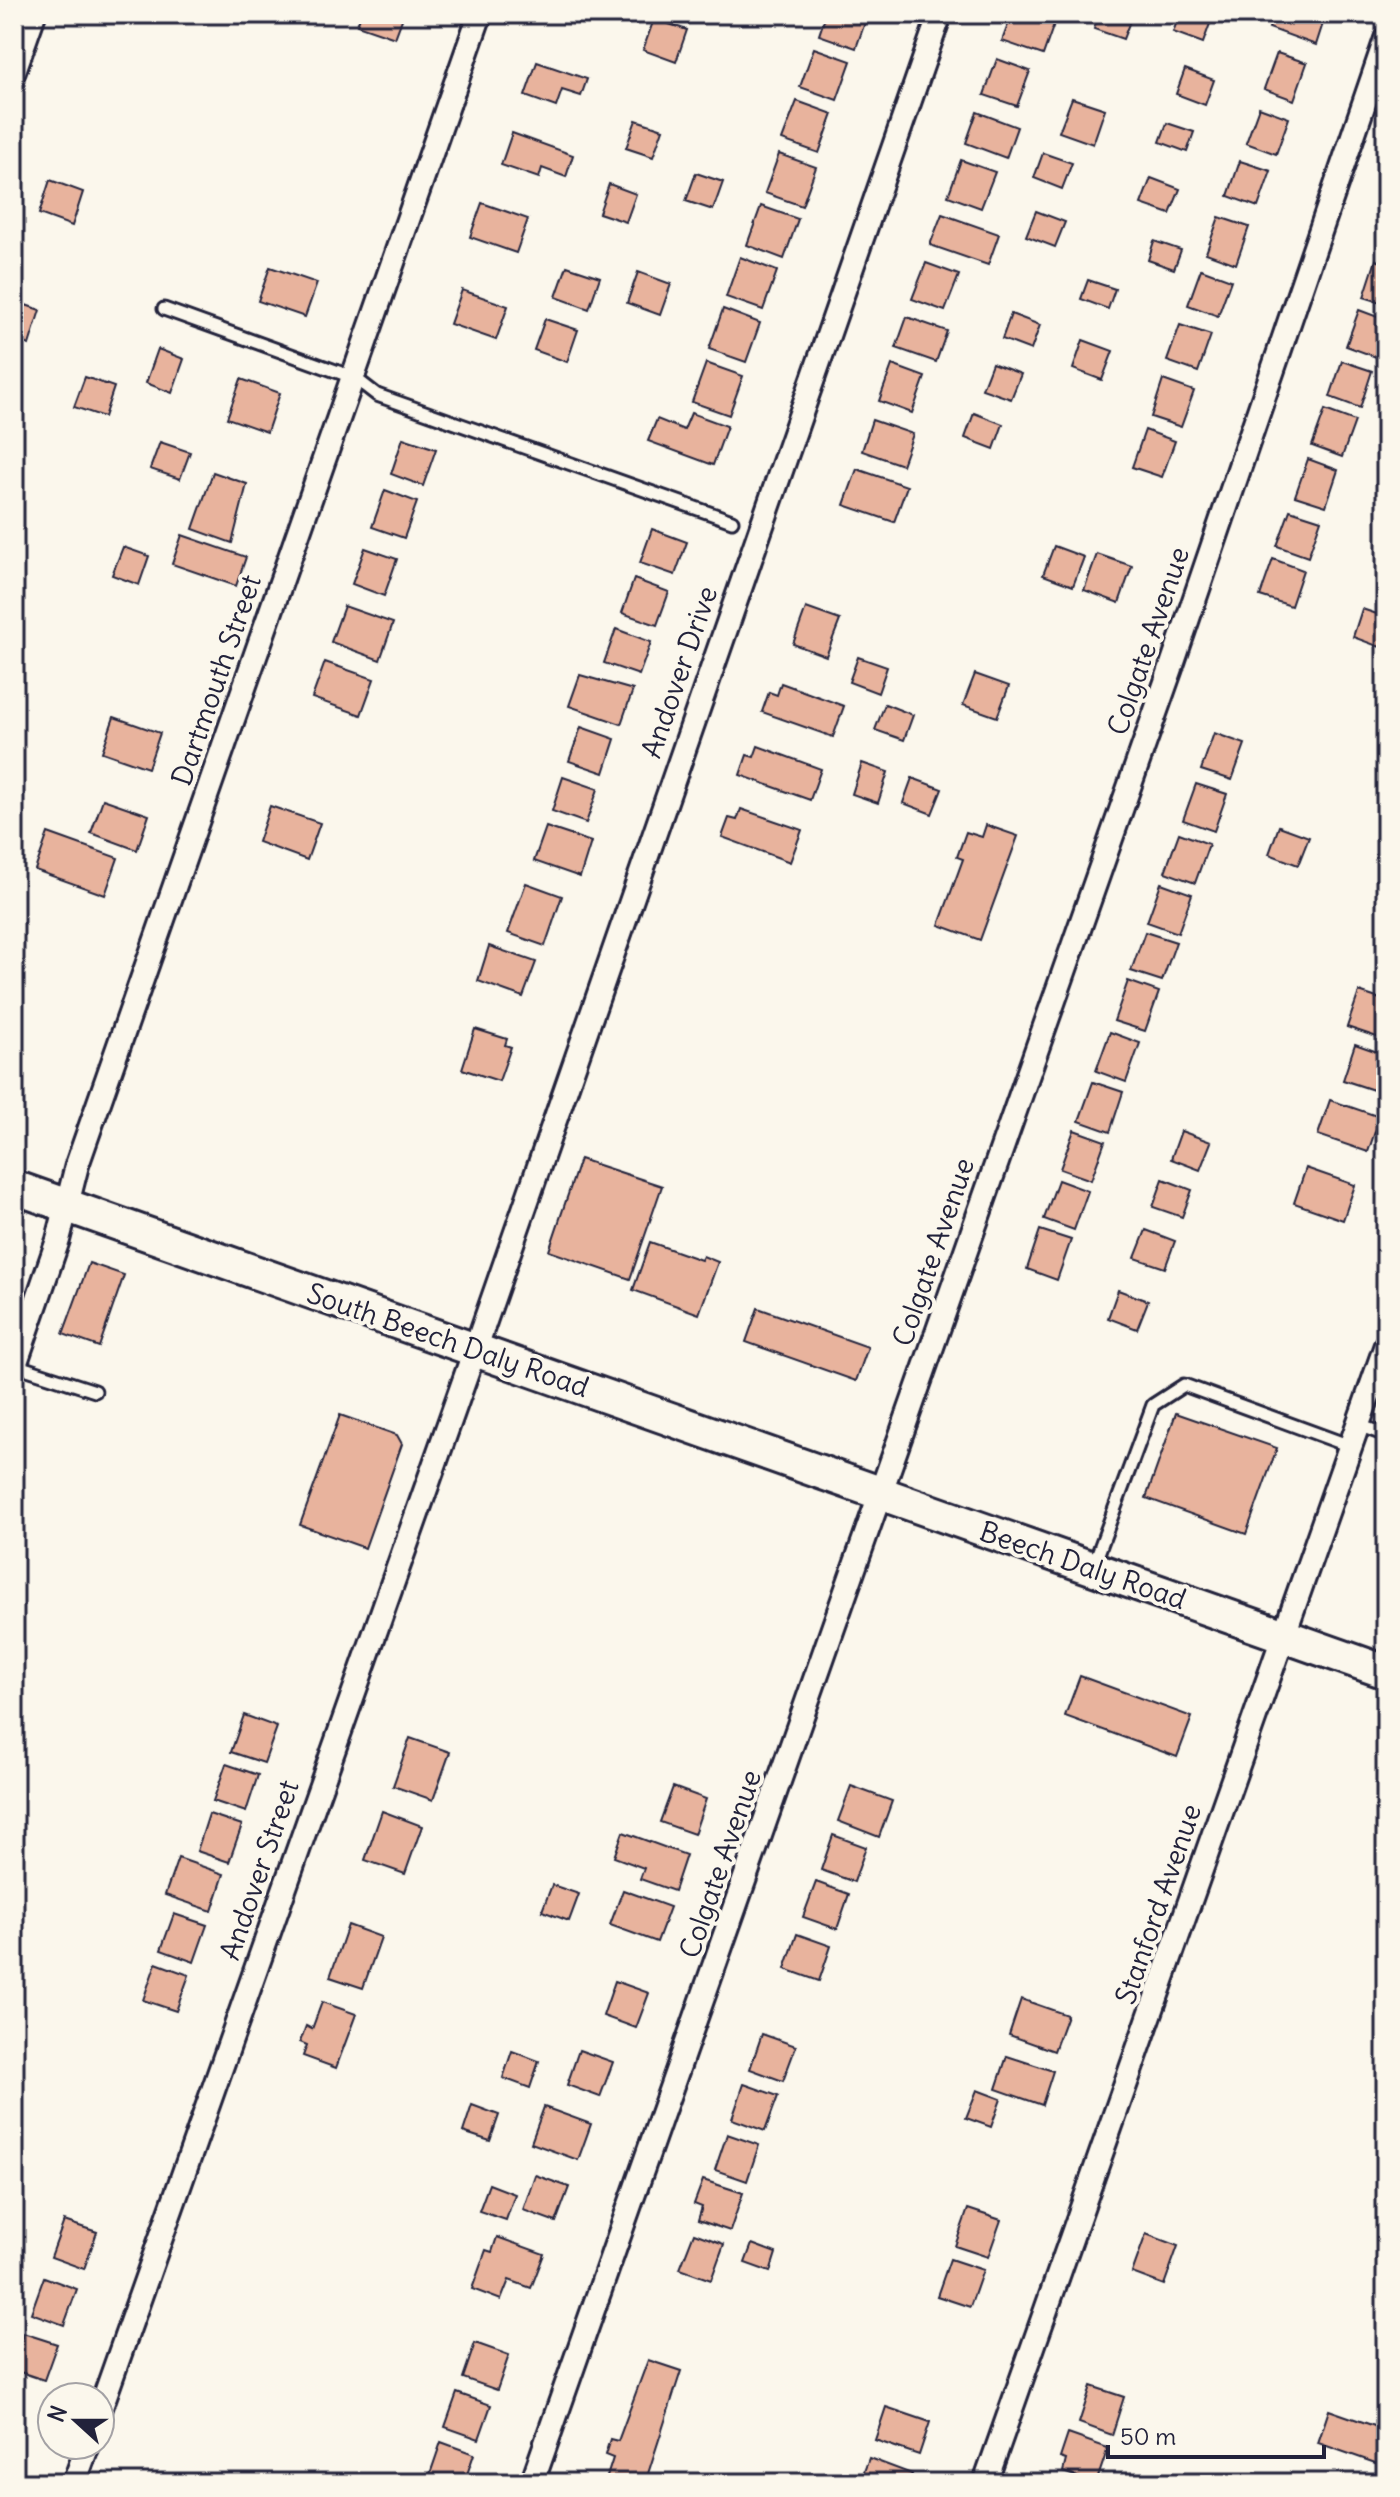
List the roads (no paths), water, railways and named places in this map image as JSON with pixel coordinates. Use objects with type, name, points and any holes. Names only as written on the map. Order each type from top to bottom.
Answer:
[{"type":"main road","name":"South Beech Daly Road","points":[[14,1187],[882,1494]]},
{"type":"main road","name":"Beech Daly Road","points":[[882,1494],[1284,1636]]},
{"type":"main road","points":[[1284,1636],[1386,1672]]},
{"type":"street","points":[[14,71],[34,14]]},
{"type":"street","name":"Dartmouth Street","points":[[14,1367],[77,1165],[480,14]]},
{"type":"street","name":"Andover Drive","points":[[475,1350],[940,14]]},
{"type":"street","name":"Colgate Avenue","points":[[532,2483],[882,1494],[1386,39]]},
{"type":"street","name":"Stanford Avenue","points":[[985,2483],[1386,1345]]},
{"type":"street","name":"Andover Street","points":[[110,2381],[475,1350]]},
{"type":"street","points":[[74,2483],[82,2461]]},
{"type":"lane","points":[[164,309],[355,378],[377,395],[732,521]]},
{"type":"lane","points":[[14,1367],[95,1391]]},
{"type":"lane","points":[[1093,1568],[1153,1405],[1184,1385],[1354,1435],[1386,1435]]}]
